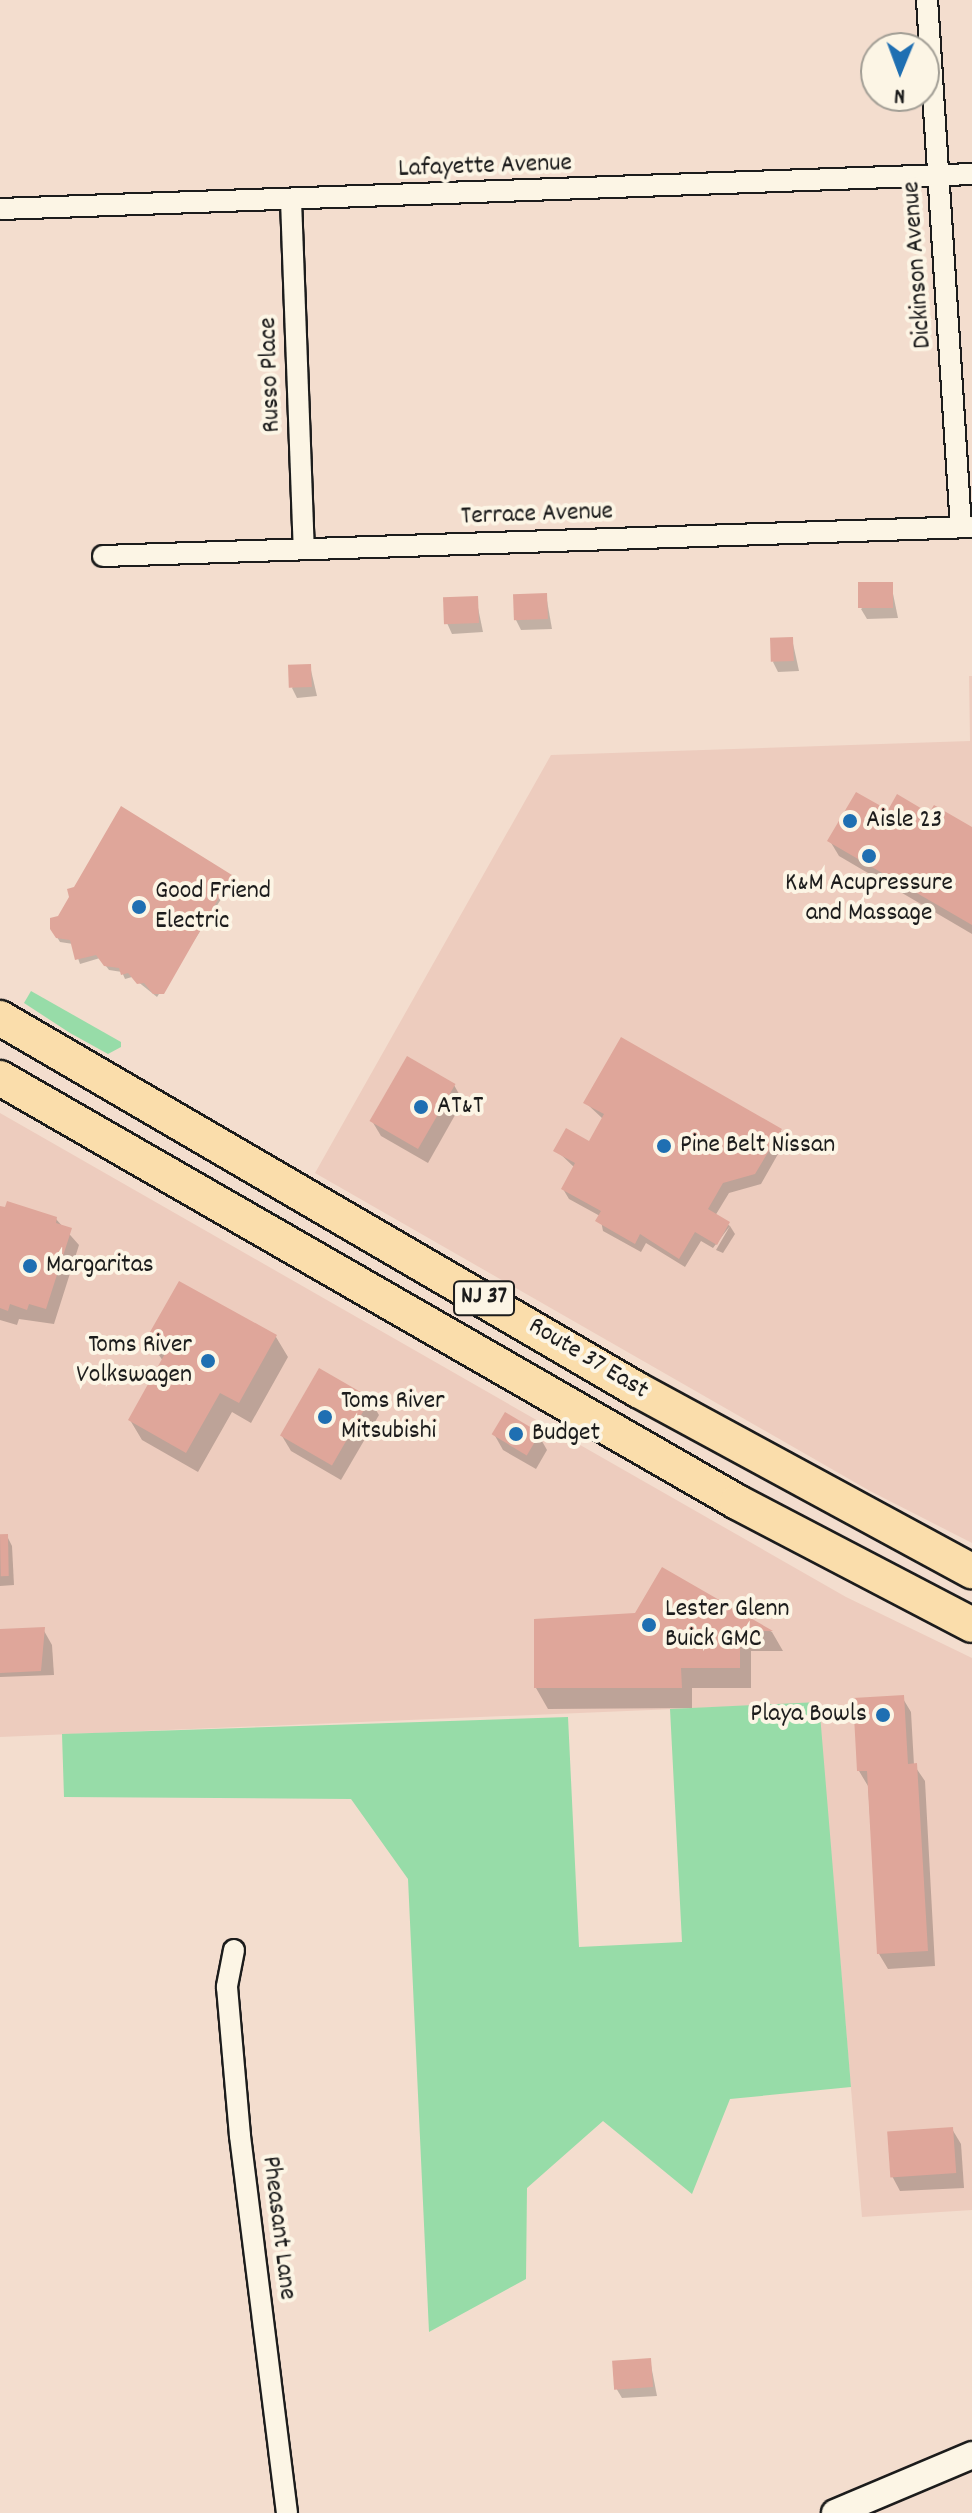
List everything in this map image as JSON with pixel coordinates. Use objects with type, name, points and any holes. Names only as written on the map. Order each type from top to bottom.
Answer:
[{"type":"highway","name":"Route 37 East","points":[[0,1018],[638,1390],[972,1571]]},
{"type":"highway","name":"Route 37 East","points":[[0,1078],[737,1502],[972,1625]]},
{"type":"street","name":"Dickinson Avenue","points":[[927,0],[966,527]]},
{"type":"street","name":"Lafayette Avenue","points":[[0,209],[972,174]]},
{"type":"street","name":"Russo Place","points":[[291,200],[304,548]]},
{"type":"street","name":"Terrace Avenue","points":[[103,556],[966,527]]},
{"type":"street","name":"Pheasant Lane","points":[[234,1950],[227,1987],[240,2136],[287,2513]]},
{"type":"street","points":[[835,2513],[972,2455]]},
{"type":"shaded area","points":[[969,676],[972,676],[972,1543],[870,1491],[315,1173],[551,755],[970,741]]},
{"type":"shaded area","points":[[0,1113],[846,1597],[972,1658],[972,2210],[862,2217],[818,1703],[0,1737]]},
{"type":"green space","points":[[31,991],[121,1042],[121,1047],[108,1054],[70,1033],[24,1003]]},
{"type":"green space","points":[[819,1702],[851,2087],[730,2099],[692,2194],[603,2121],[527,2188],[526,2279],[429,2332],[408,1879],[351,1799],[64,1797],[62,1734],[568,1717],[579,1947],[682,1942],[670,1709]]},
{"type":"building","points":[[858,582],[893,582],[893,608],[858,608]]},
{"type":"building","points":[[547,593],[548,619],[514,620],[513,594]]},
{"type":"building","points":[[478,596],[479,623],[444,624],[443,597]]},
{"type":"building","points":[[793,637],[794,661],[771,662],[770,638]]},
{"type":"building","points":[[311,664],[312,687],[289,688],[288,665]]},
{"type":"building","points":[[856,792],[888,810],[897,794],[929,813],[934,805],[972,827],[972,925],[827,841]]},
{"type":"building","name":"Good Friend Electric","points":[[121,806],[232,875],[164,994],[153,994],[144,983],[137,984],[128,973],[121,975],[119,968],[104,966],[96,955],[75,960],[70,940],[56,938],[50,929],[50,918],[58,916],[69,897],[67,889],[74,887]]},
{"type":"building","name":"Pine Belt Nissan","points":[[621,1037],[782,1129],[755,1174],[723,1183],[708,1209],[730,1222],[717,1245],[695,1232],[679,1259],[640,1234],[635,1244],[595,1221],[601,1211],[561,1189],[575,1163],[553,1151],[566,1128],[589,1141],[604,1114],[583,1103]]},
{"type":"building","points":[[407,1056],[455,1084],[418,1149],[370,1121]]},
{"type":"building","name":"Margaritas","points":[[7,1201],[57,1217],[56,1223],[72,1228],[46,1309],[29,1304],[27,1310],[10,1304],[8,1311],[0,1308],[0,1206],[5,1207]]},
{"type":"building","points":[[179,1281],[277,1335],[239,1403],[220,1393],[186,1453],[128,1420],[167,1350],[146,1339]]},
{"type":"building","points":[[319,1368],[371,1398],[332,1466],[280,1436]]},
{"type":"building","name":"Budget","points":[[505,1412],[540,1433],[527,1455],[492,1434]]},
{"type":"building","points":[[0,1534],[8,1534],[9,1576],[1,1576]]},
{"type":"building","name":"Lester Glenn Buick GMC","points":[[662,1567],[773,1631],[740,1631],[740,1668],[681,1668],[682,1688],[534,1688],[534,1619],[635,1613]]},
{"type":"building","points":[[45,1627],[41,1671],[0,1673],[0,1629]]},
{"type":"building","points":[[904,1695],[908,1764],[917,1763],[928,1951],[877,1954],[867,1771],[857,1771],[853,1698]]},
{"type":"building","points":[[953,2127],[956,2173],[890,2177],[887,2132]]},
{"type":"building","points":[[651,2358],[653,2387],[614,2390],[612,2361]]},
{"type":"place","name":"Aisle 23","points":[[850,821]]},
{"type":"place","name":"K&M Acupressure and Massage","points":[[869,856]]},
{"type":"place","name":"Good Friend Electric","points":[[139,907]]},
{"type":"place","name":"AT&T","points":[[421,1107]]},
{"type":"place","name":"Pine Belt Nissan","points":[[664,1146]]},
{"type":"place","name":"Margaritas","points":[[30,1266]]},
{"type":"place","name":"Toms River Volkswagen","points":[[208,1361]]},
{"type":"place","name":"Toms River Mitsubishi","points":[[325,1417]]},
{"type":"place","name":"Budget","points":[[516,1434]]},
{"type":"place","name":"Lester Glenn Buick GMC","points":[[649,1625]]},
{"type":"place","name":"Playa Bowls","points":[[883,1715]]}]
